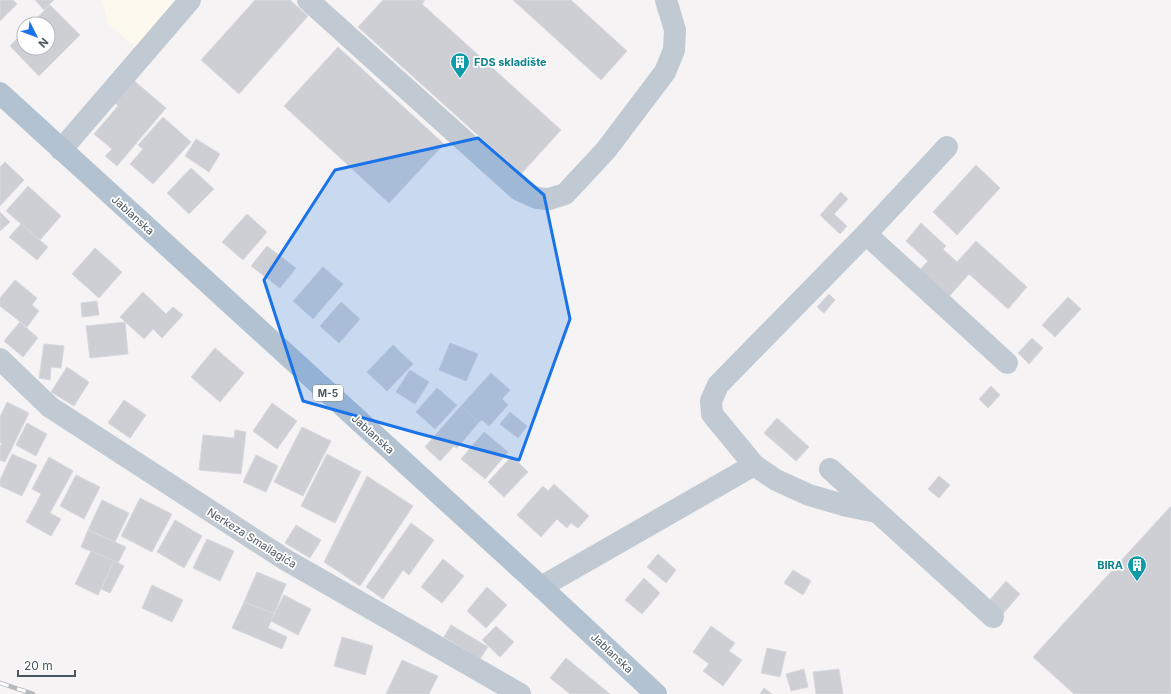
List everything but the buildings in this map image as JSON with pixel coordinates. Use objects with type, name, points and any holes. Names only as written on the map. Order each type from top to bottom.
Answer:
[{"type":"main road","name":"Jablanska","points":[[0,94],[656,694]]},
{"type":"street","points":[[61,150],[190,0]]},
{"type":"street","points":[[308,0],[519,190],[536,198],[549,199],[565,194],[606,150],[665,72],[674,50],[675,30],[666,0]]},
{"type":"street","points":[[877,512],[847,506],[809,495],[776,480],[754,465],[712,414],[711,401],[718,385],[866,234],[947,147]]},
{"type":"street","points":[[866,234],[1007,363]]},
{"type":"street","name":"Nerkeza Smailagića","points":[[0,360],[50,407],[286,560],[520,694]]},
{"type":"street","points":[[540,587],[754,465]]},
{"type":"street","points":[[830,469],[994,617]]},
{"type":"highlighted area","points":[[478,138],[544,195],[570,319],[519,460],[303,401],[264,280],[335,170]]},
{"type":"shaded area","points":[[102,0],[178,0],[136,48],[108,24]]},
{"type":"railway","points":[[0,683],[33,694]]},
{"type":"place","name":"FDS skladište","points":[[460,79]]},
{"type":"place","name":"BIRA","points":[[1137,582]]}]
